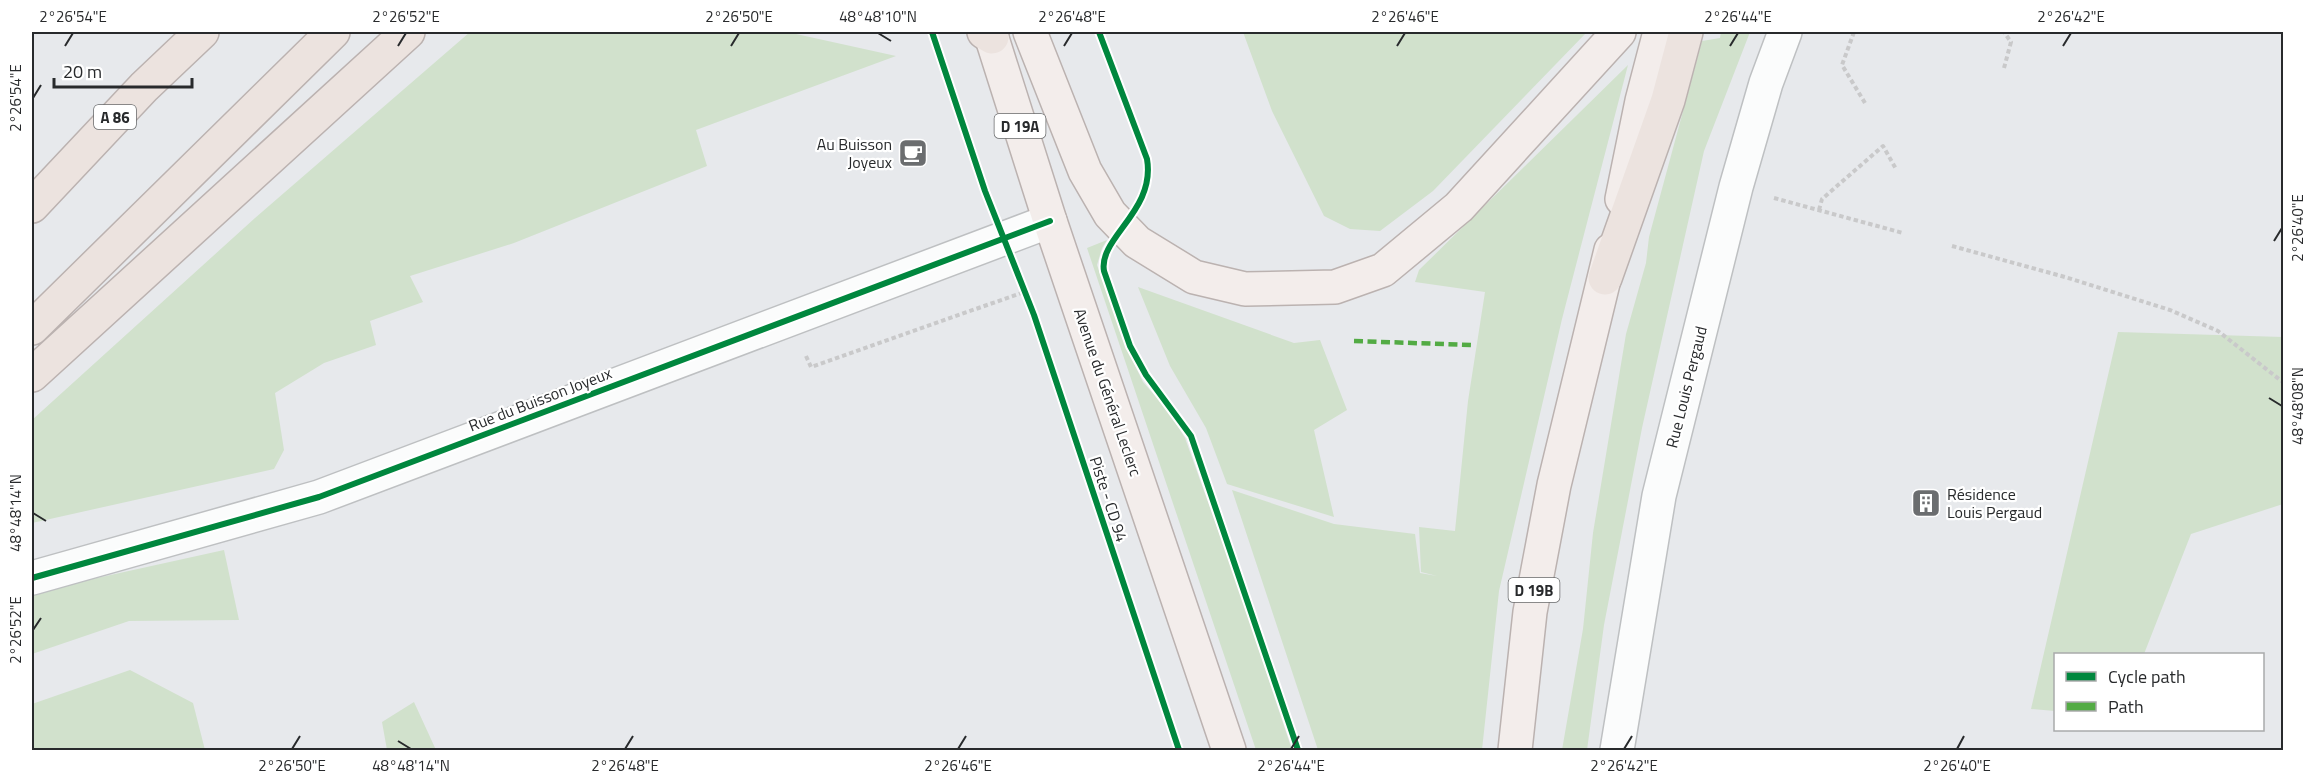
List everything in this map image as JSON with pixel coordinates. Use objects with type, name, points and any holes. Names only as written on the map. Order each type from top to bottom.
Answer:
[{"type":"highway","name":"A 86","points":[[32,206],[144,87],[202,32]]},
{"type":"highway","points":[[32,328],[206,154],[333,32]]},
{"type":"highway","points":[[32,375],[408,32]]},
{"type":"highway","points":[[1605,278],[1668,100],[1686,32]]},
{"type":"main road","points":[[1030,32],[1084,171],[1110,214],[1137,242],[1194,277],[1245,290],[1335,287],[1383,270],[1459,207],[1608,43]]},
{"type":"main road","name":"D 19B","points":[[1515,750],[1530,612],[1552,497],[1605,278],[1642,100],[1660,32]]},
{"type":"main road","name":"Avenue du Général Leclerc","points":[[989,33],[1050,221],[1229,750]]},
{"type":"street","name":"Rue Louis Pergaud","points":[[1617,750],[1659,496],[1736,187],[1766,83],[1785,32]]},
{"type":"street","name":"Rue du Buisson Joyeux","points":[[32,578],[319,497],[1006,248],[1050,221]]},
{"type":"path","points":[[1854,32],[1842,65],[1865,103]]},
{"type":"path","points":[[2004,32],[2011,42],[2004,68]]},
{"type":"path","points":[[1819,210],[1822,199],[1883,146],[1896,170]]},
{"type":"path","points":[[1736,187],[1903,233]]},
{"type":"path","points":[[1952,246],[2065,277],[2170,310],[2218,331],[2283,382]]},
{"type":"path","points":[[1006,248],[1028,300]]},
{"type":"path","points":[[803,348],[811,367],[1024,292]]},
{"type":"green space","points":[[470,32],[787,32],[896,56],[696,130],[707,166],[514,243],[410,276],[423,302],[370,321],[376,345],[324,363],[275,393],[284,450],[274,469],[32,523],[32,420],[255,218]]},
{"type":"green space","points":[[1243,32],[1587,32],[1433,191],[1380,231],[1350,229],[1324,216],[1272,111]]},
{"type":"green space","points":[[1721,32],[1750,32],[1704,151],[1642,428],[1604,625],[1587,750],[1562,750],[1583,629],[1593,533],[1626,334],[1646,263],[1649,237],[1702,41],[1720,38]]},
{"type":"green space","points":[[1628,65],[1562,319],[1499,591],[1482,750],[1318,750],[1232,490],[1334,524],[1415,534],[1420,573],[1437,576],[1421,572],[1419,527],[1455,531],[1468,401],[1485,292],[1415,282],[1419,270]]},
{"type":"green space","points":[[1107,240],[1097,265],[1125,345],[1143,382],[1169,412],[1185,438],[1233,572],[1292,750],[1256,750],[1087,248]]},
{"type":"green space","points":[[1138,287],[1294,343],[1320,340],[1347,410],[1314,430],[1334,517],[1227,484],[1206,428],[1170,366]]},
{"type":"green space","points":[[2118,332],[2283,337],[2283,504],[2191,534],[2144,653],[2054,653],[2054,711],[2031,709]]},
{"type":"green space","points":[[224,550],[239,620],[129,621],[32,654],[32,595],[47,589]]},
{"type":"green space","points":[[130,670],[193,703],[205,750],[32,750],[32,704]]},
{"type":"green space","points":[[414,702],[436,750],[387,750],[382,722]]},
{"type":"marked path","points":[[1354,341],[1472,345]]},
{"type":"cycle path","name":"Piste - CD 94","points":[[932,32],[985,191],[1034,315],[1179,750]]},
{"type":"cycle path","points":[[1099,32],[1147,159],[1147,177],[1143,194],[1136,209],[1109,247],[1104,259],[1104,271],[1130,346],[1146,375],[1191,436],[1298,750]]},
{"type":"cycle path","points":[[32,578],[319,497],[1050,221]]},
{"type":"place","name":"Au Buisson Joyeux","points":[[913,153]]},
{"type":"place","name":"Résidence Louis Pergaud","points":[[1926,503]]}]
